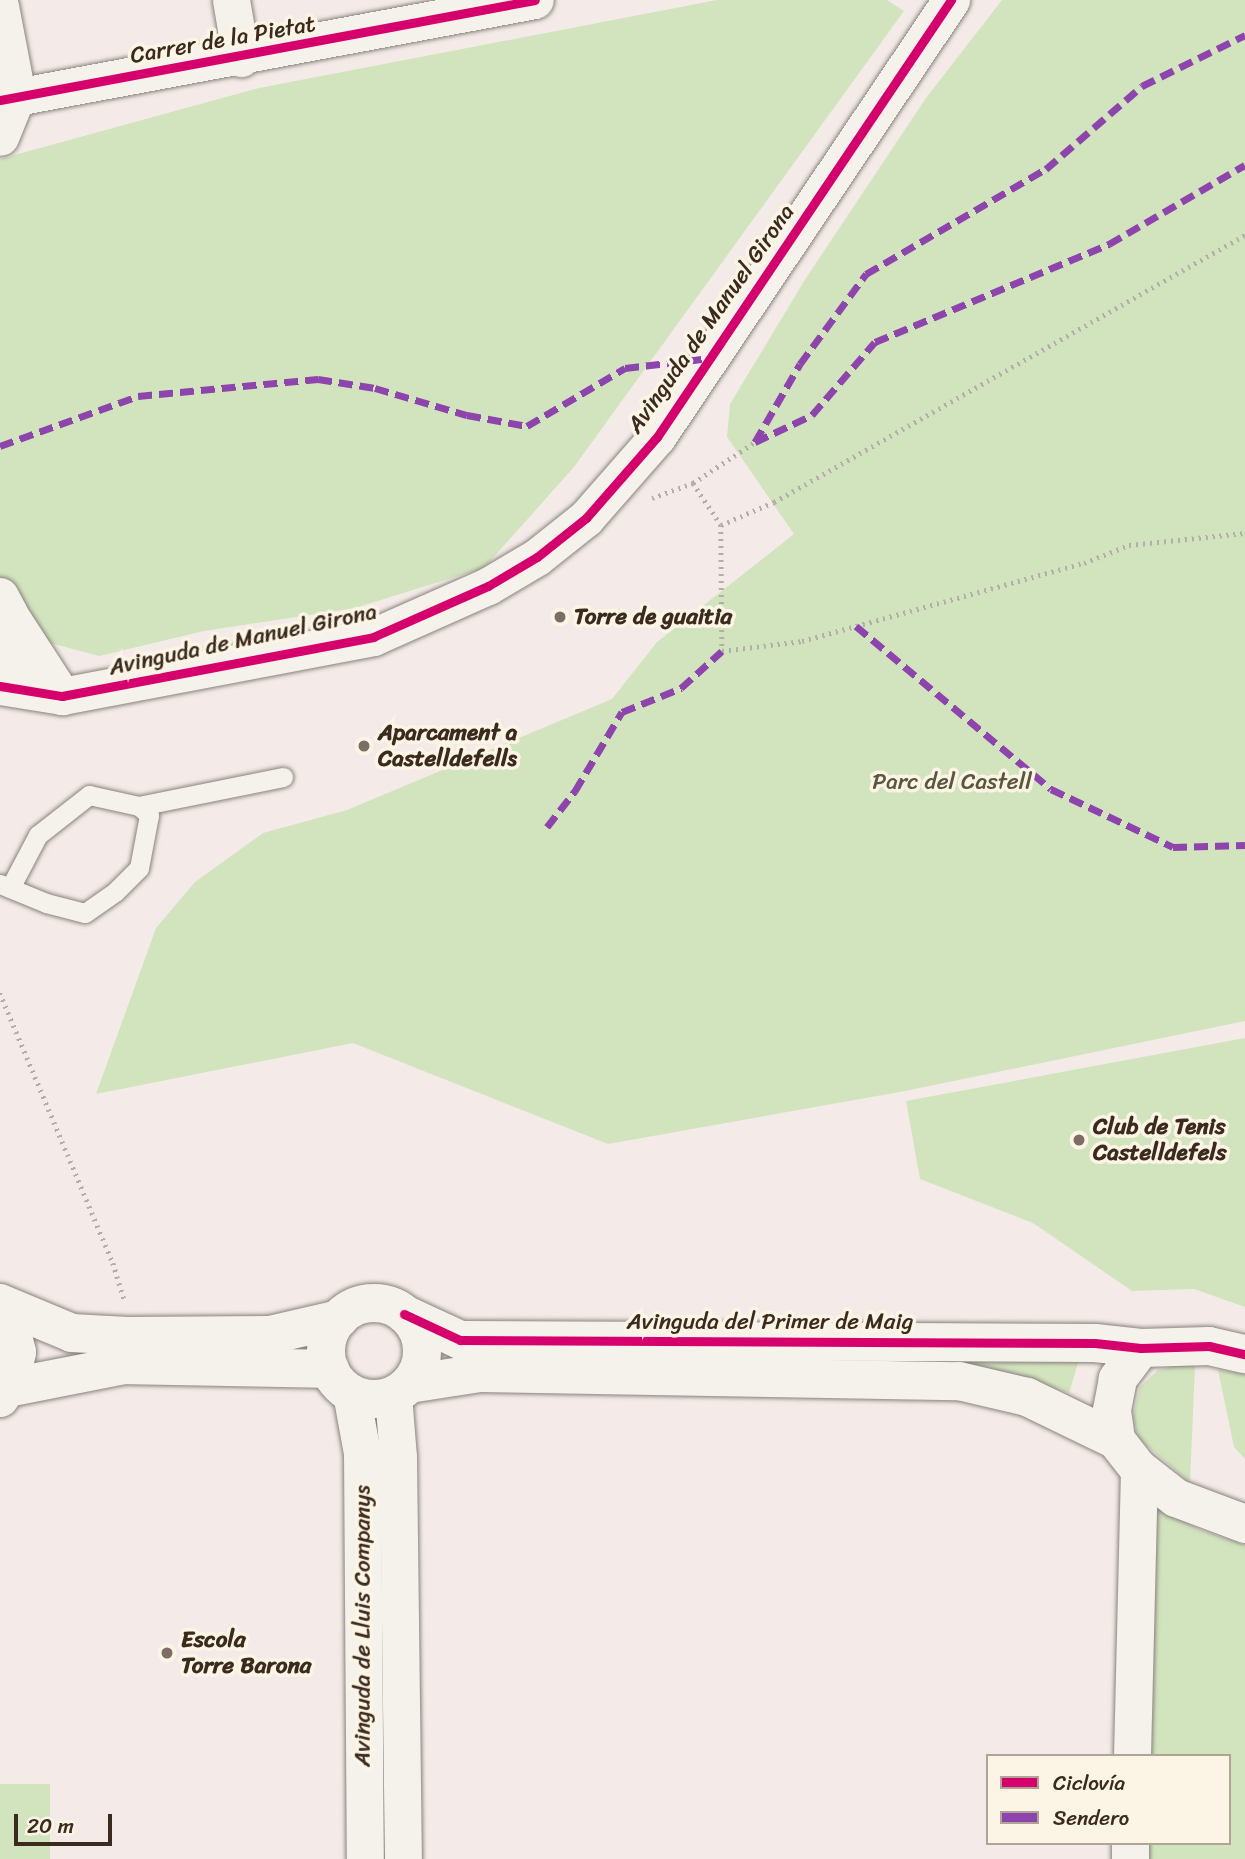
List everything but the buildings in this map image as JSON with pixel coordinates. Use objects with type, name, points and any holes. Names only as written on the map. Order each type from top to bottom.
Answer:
[{"type":"street","points":[[231,0],[241,58]]},
{"type":"street","name":"Avinguda de Manuel Girona","points":[[0,686],[62,696],[373,636],[488,586],[537,557],[586,518],[657,437],[951,0]]},
{"type":"street","name":"Carrer de la Pietat","points":[[8,98],[241,58],[514,2]]},
{"type":"street","points":[[0,6],[8,98],[0,137]]},
{"type":"street","points":[[4,606],[62,696]]},
{"type":"street","points":[[0,674],[9,662],[4,606]]},
{"type":"street","points":[[0,1305],[72,1333],[127,1336],[270,1335],[339,1319],[368,1303],[391,1306],[404,1314],[417,1328],[422,1347],[419,1367],[401,1389]]},
{"type":"street","points":[[0,1305],[10,1324],[17,1352],[3,1393]]},
{"type":"street","name":"Avinguda del Primer de Maig","points":[[404,1314],[460,1340],[1096,1343],[1140,1348],[1209,1346],[1245,1354]]},
{"type":"street","points":[[339,1319],[327,1343],[340,1381]]},
{"type":"street","points":[[1115,1440],[1112,1411],[1118,1379],[1140,1348]]},
{"type":"street","points":[[3,1393],[124,1365],[340,1381],[372,1399],[401,1389],[480,1373],[960,1381],[1027,1397],[1115,1440],[1139,1469],[1176,1498],[1245,1524]]},
{"type":"street","name":"Avinguda de Lluis Companys","points":[[340,1381],[362,1453],[365,1859]]},
{"type":"street","name":"Avinguda de Lluis Companys","points":[[401,1389],[398,1457],[403,1859]]},
{"type":"street","points":[[1132,1754],[1139,1469]]},
{"type":"lane","points":[[139,806],[149,815],[139,868],[116,892],[85,912],[5,886],[38,835],[89,795],[139,806],[284,776]]},
{"type":"path","points":[[721,525],[774,502],[1245,235]]},
{"type":"path","points":[[640,502],[693,482],[755,442]]},
{"type":"path","points":[[693,482],[721,525],[722,651],[802,641],[1084,563],[1129,545],[1245,533]]},
{"type":"path","points":[[0,993],[113,1263],[126,1309],[127,1336]]},
{"type":"green space","points":[[717,0],[887,0],[904,11],[574,467],[484,568],[355,608],[204,631],[99,656],[16,634],[0,614],[0,159],[259,88]]},
{"type":"green space","name":"Parc del Castell","points":[[1002,0],[1245,0],[1245,1021],[905,1091],[608,1144],[353,1043],[96,1094],[156,928],[195,882],[263,833],[347,810],[612,699],[657,642],[794,534],[727,437],[730,404],[806,278],[926,98]]},
{"type":"green space","name":"Club de Tenis Castelldefels","points":[[1245,1038],[1245,1307],[1194,1289],[1132,1291],[1033,1223],[920,1179],[906,1101]]},
{"type":"green space","points":[[501,1351],[1079,1360],[1069,1393],[1019,1377]]},
{"type":"green space","points":[[1180,1364],[1195,1366],[1190,1483],[1138,1438],[1133,1416],[1140,1387],[1157,1371]]},
{"type":"green space","points":[[1218,1370],[1245,1374],[1245,1459],[1234,1447]]},
{"type":"green space","points":[[1154,1501],[1197,1529],[1245,1545],[1245,1859],[1148,1859],[1148,1845],[1231,1845],[1231,1754],[1148,1754]]},
{"type":"green space","points":[[0,1784],[50,1784],[50,1859],[0,1859]]},
{"type":"marked path","points":[[755,442],[800,364],[866,274],[1046,169],[1142,86],[1245,35]]},
{"type":"marked path","points":[[755,442],[812,415],[875,342],[1109,244],[1245,165]]},
{"type":"marked path","points":[[0,446],[138,396],[318,379],[375,388],[467,415],[527,426],[625,368],[710,358]]},
{"type":"marked path","points":[[856,626],[1051,789],[1173,847],[1245,845]]},
{"type":"marked path","points":[[547,827],[575,791],[622,712],[681,688],[722,651]]},
{"type":"cycle path","points":[[0,100],[535,0]]},
{"type":"cycle path","points":[[0,686],[62,696],[373,637],[488,586],[537,557],[586,518],[657,437],[951,0]]},
{"type":"cycle path","points":[[404,1314],[460,1340],[1095,1343],[1141,1348],[1209,1346],[1245,1354]]},
{"type":"place","name":"Torre de guaitia","points":[[560,617]]},
{"type":"place","name":"Aparcament a Castelldefells","points":[[364,746]]},
{"type":"place","name":"Club de Tenis Castelldefels","points":[[1079,1140]]},
{"type":"place","name":"Escola Torre Barona","points":[[167,1653]]}]
